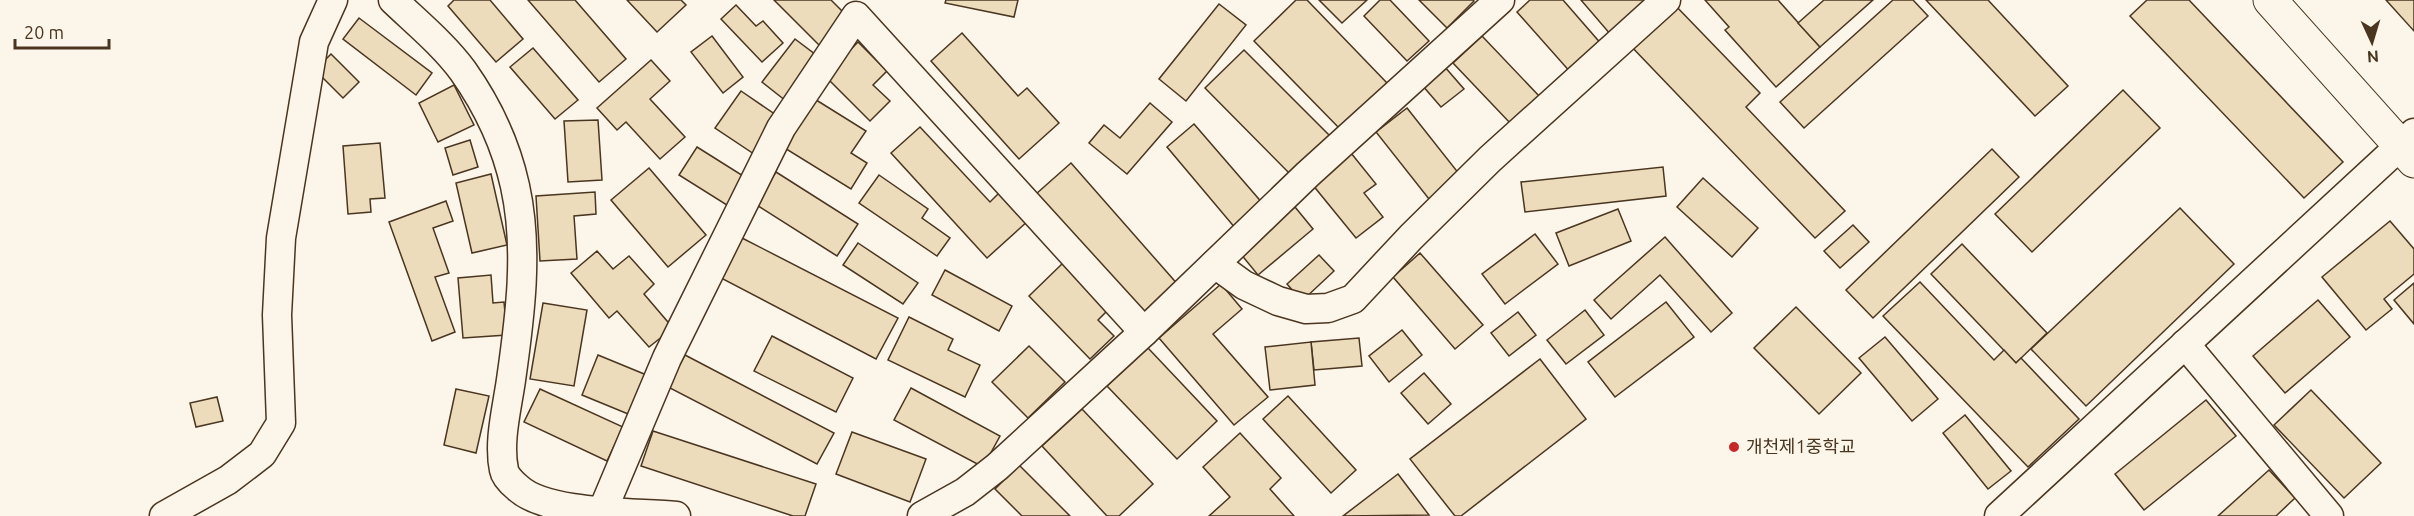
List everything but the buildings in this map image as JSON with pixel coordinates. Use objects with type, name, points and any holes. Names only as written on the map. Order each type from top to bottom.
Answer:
[{"type":"main road","points":[[2270,0],[2409,146]]},
{"type":"street","points":[[164,516],[228,480],[262,454],[281,423],[278,315],[281,238],[314,42],[333,0]]},
{"type":"street","points":[[393,0],[462,69],[485,106],[503,145],[515,186],[521,228],[521,279],[518,332],[503,441],[504,472],[519,489],[547,502],[602,512],[676,516]]},
{"type":"street","points":[[922,516],[965,492],[997,467],[1144,332],[1308,174],[1500,0]]},
{"type":"street","points":[[1215,264],[1244,285],[1278,301],[1306,309],[1328,308],[1353,299],[1411,237],[1490,159],[1666,0]]},
{"type":"street","points":[[602,512],[667,358],[781,128],[856,16],[1144,332]]},
{"type":"street","points":[[1999,516],[2185,344],[2409,146]]},
{"type":"street","points":[[2185,344],[2329,516]]},
{"type":"place","name":"개천제1중학교","points":[[1734,447]]}]
